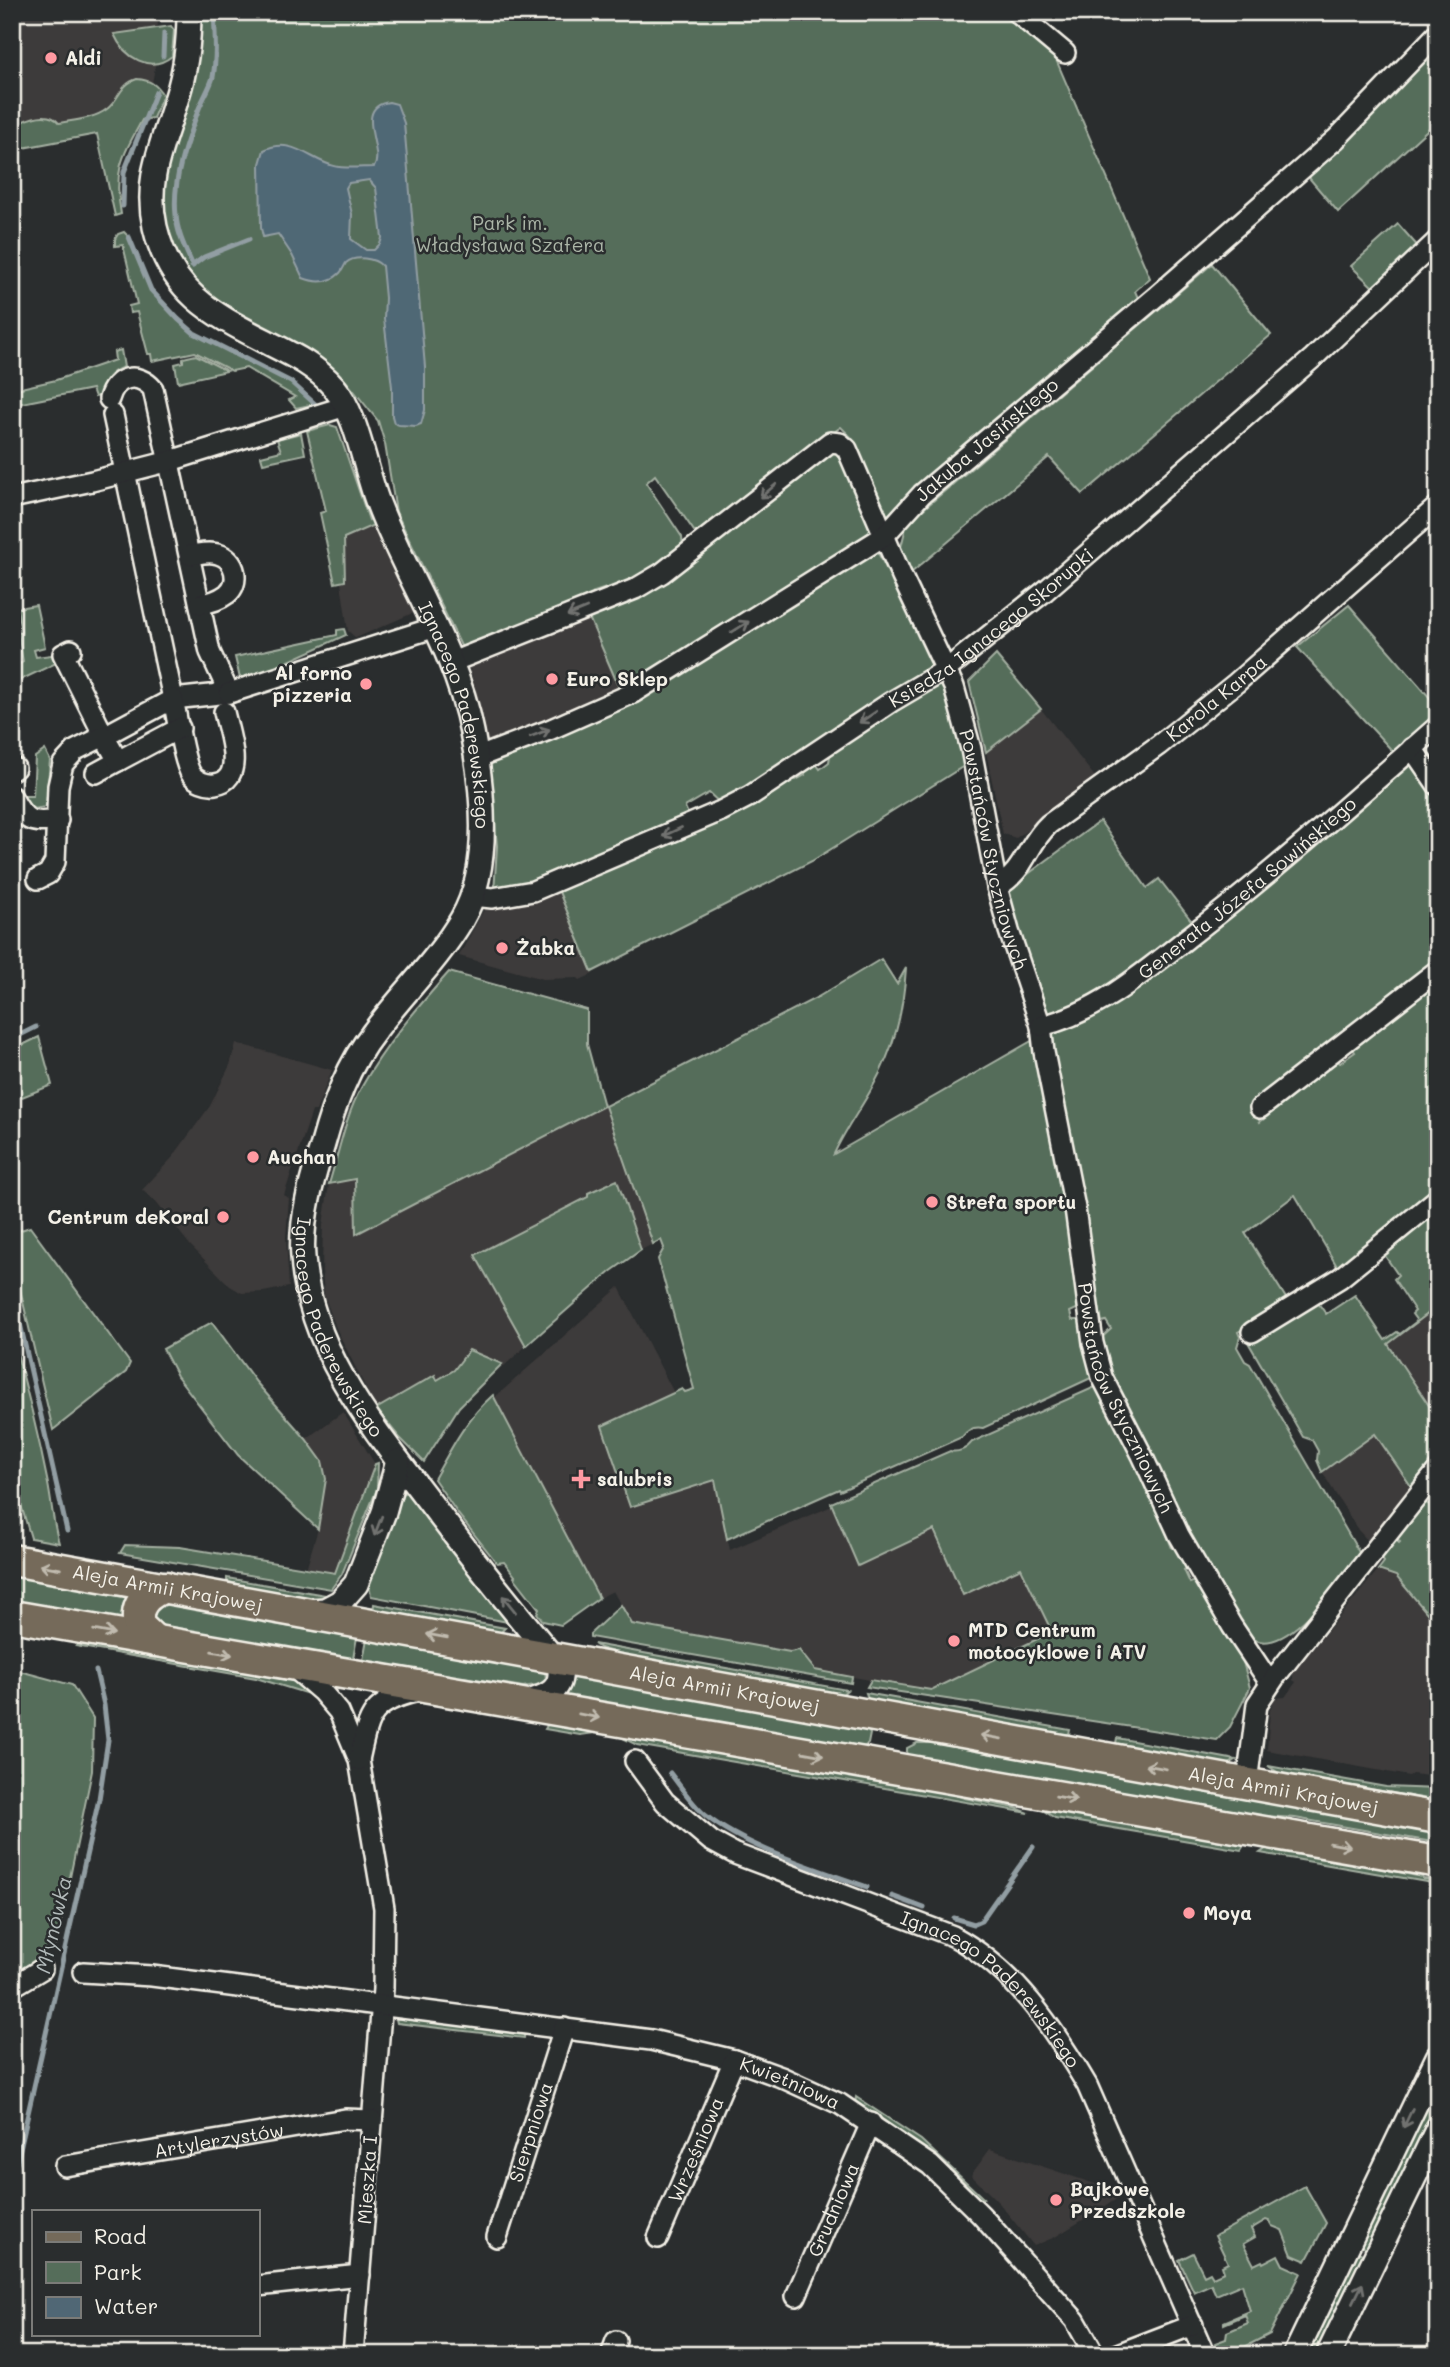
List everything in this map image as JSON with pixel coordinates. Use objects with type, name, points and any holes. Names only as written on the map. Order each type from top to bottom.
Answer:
[{"type":"main road","name":"Aleja Armii Krajowej","points":[[12,1560],[1438,1818]]},
{"type":"main road","points":[[155,1641],[139,1626],[138,1611],[150,1594],[166,1587]]},
{"type":"main road","points":[[12,1616],[1438,1862]]},
{"type":"main road","points":[[885,1767],[895,1719]]},
{"type":"street","name":"Ignacego Paderewskiego","points":[[189,12],[185,70],[155,161],[151,187],[156,233],[173,270],[203,306],[233,325],[307,363],[332,385],[346,406],[379,507],[452,662],[467,708],[476,758],[482,838],[478,880],[473,896],[463,918],[449,938],[371,1035],[340,1091],[330,1118],[304,1220],[304,1266],[308,1287],[321,1330],[354,1398],[398,1461],[552,1657]]},
{"type":"street","points":[[1016,12],[1065,53]]},
{"type":"street","name":"Jakuba Jasińskiego","points":[[476,758],[633,693],[884,536],[922,494],[1158,295],[1336,139],[1438,33]]},
{"type":"street","name":"Księdza Ignacego Skorupki","points":[[473,896],[492,898],[533,891],[721,811],[750,796],[903,694],[947,668],[1045,591],[1149,503],[1313,358],[1438,240]]},
{"type":"street","points":[[137,378],[148,383],[156,397],[170,461],[210,652],[226,703],[234,762],[231,774],[221,782],[207,784],[189,772],[111,407],[115,386],[125,379],[137,378]]},
{"type":"street","points":[[12,498],[170,461],[346,406]]},
{"type":"street","name":"Powstańców Styczniowych","points":[[452,662],[644,584],[662,573],[830,442],[841,443],[847,449],[927,632],[947,668],[964,719],[997,887],[1041,1026],[1078,1226],[1093,1343],[1102,1377],[1179,1535],[1232,1626],[1270,1684]]},
{"type":"street","name":"Karola Karpa","points":[[997,887],[1011,879],[1037,834],[1159,745],[1438,506]]},
{"type":"street","points":[[190,555],[215,552],[229,561],[235,572],[235,582],[229,592],[214,601],[200,604]]},
{"type":"street","points":[[38,880],[53,869],[58,786],[63,764],[76,750],[173,699],[226,703],[436,627]]},
{"type":"street","points":[[72,650],[63,654],[118,761]]},
{"type":"street","name":"Generała Józefa Sowińskiego","points":[[1041,1026],[1080,1011],[1150,968],[1227,908],[1438,726]]},
{"type":"street","points":[[96,773],[180,728]]},
{"type":"street","points":[[1412,748],[1438,786]]},
{"type":"street","points":[[12,797],[19,810],[30,820],[58,820]]},
{"type":"street","points":[[1260,1108],[1438,970]]},
{"type":"street","points":[[1252,1332],[1340,1278],[1438,1198]]},
{"type":"street","name":"Ignacego Paderewskiego","points":[[303,1612],[325,1610],[334,1606],[348,1596],[356,1584],[384,1512],[398,1461]]},
{"type":"street","points":[[1247,1783],[1257,1704],[1438,1471]]},
{"type":"street","points":[[522,1704],[545,1697],[555,1690],[561,1672],[552,1657]]},
{"type":"street","name":"Mieszka I","points":[[290,1664],[322,1692],[339,1712],[359,1760],[383,1901],[385,1946],[382,2006],[353,2355]]},
{"type":"street","name":"Mieszka I","points":[[359,1760],[365,1729],[377,1707],[395,1697],[429,1688]]},
{"type":"street","name":"Ignacego Paderewskiego","points":[[635,1761],[665,1802],[711,1841],[735,1854],[953,1936],[979,1951],[1013,1980],[1063,2046],[1087,2085],[1205,2355]]},
{"type":"street","points":[[12,1987],[42,1969]]},
{"type":"street","points":[[83,1972],[138,1974],[382,2006]]},
{"type":"street","name":"Kwietniowa","points":[[382,2006],[651,2040],[734,2060],[781,2077],[840,2104],[930,2165],[981,2215],[1075,2320],[1095,2355]]},
{"type":"street","name":"Sierpniowa","points":[[497,2237],[564,2028]]},
{"type":"street","points":[[1295,2355],[1438,2057]]},
{"type":"street","name":"Wrześniowa","points":[[658,2238],[734,2060]]},
{"type":"street","name":"Artylerzystów","points":[[65,2165],[345,2119],[372,2120]]},
{"type":"street","name":"Grudniowa","points":[[796,2296],[871,2123]]},
{"type":"street","points":[[1328,2355],[1438,2128]]},
{"type":"street","points":[[259,2286],[360,2276]]},
{"type":"street","points":[[1115,2355],[1193,2325]]},
{"type":"shaded area","points":[[12,12],[157,12],[159,44],[149,101],[12,142]]},
{"type":"shaded area","points":[[373,526],[415,612],[356,638],[348,631],[341,583],[344,538]]},
{"type":"shaded area","points":[[587,613],[621,692],[488,748],[467,661]]},
{"type":"shaded area","points":[[1041,709],[1099,782],[1016,838],[1003,834],[986,752]]},
{"type":"shaded area","points":[[557,887],[593,974],[580,980],[543,979],[459,956],[487,904]]},
{"type":"shaded area","points":[[236,1043],[332,1070],[316,1111],[312,1111],[284,1195],[289,1198],[286,1237],[289,1287],[263,1292],[242,1293],[230,1286],[190,1245],[155,1201],[142,1190],[172,1158],[210,1106],[230,1065]]},
{"type":"shaded area","points":[[605,1106],[653,1244],[641,1250],[617,1180],[476,1255],[526,1346],[504,1366],[469,1350],[454,1370],[437,1380],[435,1375],[376,1409],[336,1328],[324,1295],[323,1225],[329,1184],[355,1179],[356,1233]]},
{"type":"shaded area","points":[[619,1287],[674,1393],[602,1427],[630,1506],[715,1480],[730,1550],[832,1506],[934,1530],[963,1594],[1021,1568],[1052,1633],[930,1691],[815,1670],[790,1652],[631,1624],[613,1591],[599,1598],[494,1398]]},
{"type":"shaded area","points":[[1429,1313],[1438,1325],[1438,1419],[1387,1344]]},
{"type":"shaded area","points":[[343,1412],[375,1464],[335,1573],[306,1569],[318,1529],[326,1479],[322,1461],[306,1439]]},
{"type":"shaded area","points":[[1376,1434],[1412,1490],[1370,1543],[1358,1530],[1322,1472]]},
{"type":"shaded area","points":[[1378,1570],[1396,1576],[1432,1619],[1438,1613],[1438,1777],[1412,1774],[1409,1776],[1267,1750],[1270,1710],[1275,1698],[1285,1697],[1296,1682],[1293,1680],[1293,1673]]},
{"type":"shaded area","name":"Bajkowe Przedszkole","points":[[990,2149],[1119,2192],[1120,2197],[1055,2237],[1034,2246],[999,2203],[971,2175]]},
{"type":"green space","name":"Park im. Władysława Szafera","points":[[199,12],[1009,12],[1052,50],[1150,278],[1135,291],[1138,298],[1049,372],[1050,374],[886,520],[870,488],[852,438],[841,427],[797,458],[794,457],[706,532],[694,531],[655,475],[646,483],[682,537],[683,550],[613,591],[606,588],[594,592],[590,600],[462,648],[396,512],[385,444],[378,421],[346,381],[312,354],[224,308],[194,283],[179,262],[169,239],[163,217],[163,180],[168,154],[192,89]]},
{"type":"green space","points":[[171,26],[174,30],[172,56],[155,63],[147,63],[131,56],[114,34]]},
{"type":"green space","points":[[1432,47],[1438,47],[1438,58],[1428,68],[1438,79],[1438,120],[1338,212],[1310,179],[1309,171]]},
{"type":"green space","points":[[137,79],[152,83],[163,95],[153,118],[142,120],[124,155],[118,186],[121,214],[115,216],[97,134],[12,150],[12,129],[21,127],[21,122],[46,116],[59,123],[96,115],[107,109],[123,88]]},
{"type":"green space","points":[[1398,224],[1421,250],[1377,291],[1351,266]]},
{"type":"green space","points":[[124,232],[129,237],[151,290],[178,319],[194,333],[291,382],[315,404],[296,408],[289,400],[295,397],[246,368],[232,371],[195,352],[152,361],[137,312],[130,313],[129,306],[137,304],[123,245],[115,246],[118,234]]},
{"type":"green space","points":[[1212,264],[1271,335],[1083,494],[1049,457],[911,573],[900,551],[907,523]]},
{"type":"green space","points":[[121,350],[124,367],[108,378],[99,396],[95,397],[92,389],[12,405],[12,390],[56,380],[115,360],[114,352]]},
{"type":"green space","points":[[196,355],[227,371],[178,382],[175,364],[183,362],[183,358]]},
{"type":"green space","points":[[330,425],[337,427],[369,520],[373,518],[376,524],[344,538],[345,581],[335,583],[320,513],[326,511],[307,431]]},
{"type":"green space","points":[[301,433],[305,454],[263,463],[261,456],[281,451],[277,439]]},
{"type":"green space","points":[[833,451],[838,451],[874,528],[871,541],[621,692],[587,613]]},
{"type":"green space","points":[[876,549],[938,666],[722,805],[709,793],[685,807],[690,818],[538,884],[494,893],[497,846],[489,760],[784,605],[787,609],[804,598],[802,594]]},
{"type":"green space","points":[[36,605],[45,647],[34,650],[36,657],[59,654],[83,713],[56,663],[14,683],[12,668],[23,662],[17,608]]},
{"type":"green space","points":[[1349,605],[1438,707],[1438,721],[1397,756],[1297,647]]},
{"type":"green space","points":[[344,629],[346,635],[241,683],[235,657],[337,635],[337,630]]},
{"type":"green space","points":[[996,655],[1041,709],[986,752],[969,682]]},
{"type":"green space","points":[[944,680],[967,764],[812,861],[592,972],[557,887],[577,879],[583,881],[788,778],[796,780],[805,775],[803,768],[814,761],[820,769],[829,762],[831,749]]},
{"type":"green space","points":[[45,750],[50,760],[46,807],[27,810],[20,796],[33,796],[35,757]]},
{"type":"green space","points":[[1401,765],[1415,765],[1438,795],[1438,964],[1253,1107],[1260,1122],[1338,1061],[1340,1063],[1355,1052],[1353,1049],[1438,979],[1438,1189],[1338,1268],[1295,1195],[1245,1233],[1289,1303],[1238,1332],[1240,1337],[1237,1347],[1245,1361],[1250,1364],[1360,1554],[1310,1615],[1277,1639],[1262,1642],[1248,1635],[1179,1525],[1111,1378],[1098,1341],[1111,1329],[1106,1321],[1102,1322],[1099,1308],[1094,1305],[1047,1043],[1054,1027],[1090,1010]]},
{"type":"green space","points":[[1100,821],[1147,888],[1159,879],[1194,924],[1099,996],[1056,1016],[1041,1008],[1006,895],[1016,883]]},
{"type":"green space","points":[[881,959],[897,984],[906,968],[897,1030],[880,1073],[834,1154],[1035,1039],[1055,1128],[1083,1306],[1070,1312],[1072,1320],[1083,1323],[1085,1338],[1082,1343],[1085,1355],[1094,1370],[1091,1378],[727,1539],[715,1480],[630,1507],[602,1426],[682,1389],[685,1392],[694,1389],[658,1259],[664,1248],[661,1240],[653,1244],[605,1106],[818,997]]},
{"type":"green space","points":[[449,972],[587,1010],[587,1044],[604,1106],[356,1234],[355,1179],[329,1184],[351,1111],[380,1057],[413,1013]]},
{"type":"green space","points":[[39,1037],[52,1085],[12,1101],[12,1050]]},
{"type":"green space","points":[[617,1180],[641,1250],[610,1272],[526,1346],[475,1255]]},
{"type":"green space","points":[[1438,1206],[1438,1325],[1429,1313],[1388,1344],[1438,1419],[1438,1453],[1411,1486],[1375,1434],[1322,1472],[1317,1460],[1318,1451],[1312,1440],[1303,1437],[1248,1342],[1316,1300],[1326,1314],[1355,1295],[1385,1340],[1397,1332],[1400,1334],[1417,1321],[1412,1314],[1415,1311],[1394,1279],[1398,1275],[1381,1250]]},
{"type":"green space","points":[[30,1227],[130,1363],[126,1372],[53,1430],[12,1255],[12,1233]]},
{"type":"green space","points":[[212,1322],[256,1382],[322,1461],[326,1479],[318,1529],[238,1455],[177,1376],[163,1349]]},
{"type":"green space","points":[[12,1335],[40,1447],[59,1543],[31,1538],[21,1505],[12,1496]]},
{"type":"green space","points":[[469,1350],[502,1364],[459,1407],[424,1462],[376,1409],[435,1375],[437,1380],[454,1370]]},
{"type":"green space","points":[[1095,1387],[1101,1387],[1148,1494],[1151,1494],[1172,1548],[1178,1548],[1189,1567],[1184,1570],[1190,1583],[1198,1580],[1242,1658],[1250,1688],[1230,1727],[1217,1740],[867,1687],[871,1680],[931,1690],[1052,1632],[1021,1568],[963,1595],[934,1530],[858,1566],[831,1503],[950,1451],[962,1450],[972,1442]]},
{"type":"green space","points":[[493,1395],[599,1598],[561,1625],[543,1621],[537,1613],[539,1609],[515,1576],[504,1562],[497,1563],[434,1479],[467,1424]]},
{"type":"green space","points":[[378,1463],[377,1489],[342,1574],[331,1589],[120,1553],[125,1545],[180,1547],[335,1573],[375,1464]]},
{"type":"green space","points":[[409,1491],[509,1618],[508,1622],[371,1596],[367,1585],[399,1495]]},
{"type":"green space","points":[[1438,1498],[1438,1626],[1396,1576],[1378,1570],[1384,1562],[1381,1557],[1394,1539],[1400,1542],[1395,1536],[1423,1502],[1431,1505]]},
{"type":"green space","points":[[12,1569],[140,1591],[131,1624],[12,1605]]},
{"type":"green space","points":[[227,1578],[331,1596],[320,1599],[294,1599],[251,1589],[227,1581]]},
{"type":"green space","points":[[162,1603],[318,1632],[358,1632],[352,1664],[157,1630],[147,1618]]},
{"type":"green space","points":[[374,1604],[505,1628],[497,1636],[373,1614]]},
{"type":"green space","points":[[621,1605],[632,1624],[790,1652],[799,1650],[815,1670],[852,1677],[851,1683],[590,1637]]},
{"type":"green space","points":[[368,1633],[545,1670],[546,1680],[542,1684],[523,1687],[464,1677],[419,1676],[362,1666]]},
{"type":"green space","points":[[82,1639],[285,1677],[302,1685],[312,1695],[256,1678],[76,1646]]},
{"type":"green space","points":[[594,1644],[847,1690],[839,1697],[666,1668]]},
{"type":"green space","points":[[12,1669],[72,1685],[93,1718],[92,1771],[56,1945],[12,1976]]},
{"type":"green space","points":[[569,1675],[866,1728],[870,1734],[868,1744],[855,1752],[559,1701]]},
{"type":"green space","points":[[866,1693],[1070,1730],[1069,1734],[1032,1734],[869,1702]]},
{"type":"green space","points":[[549,1722],[923,1783],[964,1798],[1029,1813],[637,1745],[617,1735],[602,1732],[580,1735],[545,1729]]},
{"type":"green space","points":[[1117,1738],[1236,1760],[1224,1767],[1185,1763],[1116,1743]]},
{"type":"green space","points":[[917,1743],[933,1743],[1000,1755],[1079,1761],[1438,1827],[1438,1843],[1295,1818],[1209,1812],[910,1757],[907,1748]]},
{"type":"green space","points":[[1268,1766],[1386,1787],[1438,1789],[1438,1801],[1279,1773]]},
{"type":"green space","points":[[1033,1804],[1243,1841],[1243,1847],[1241,1850],[1055,1818]]},
{"type":"green space","points":[[1270,1846],[1438,1880],[1438,1884],[1260,1853]]},
{"type":"green space","points":[[396,2019],[525,2031],[524,2038],[397,2023]]},
{"type":"green space","points":[[1438,2081],[1438,2105],[1368,2250],[1359,2245]]},
{"type":"green space","points":[[856,2097],[921,2140],[983,2198],[978,2199],[920,2147],[855,2103]]},
{"type":"green space","points":[[1305,2186],[1326,2223],[1306,2261],[1292,2255],[1282,2230],[1266,2220],[1251,2229],[1255,2237],[1243,2244],[1254,2265],[1278,2255],[1283,2265],[1301,2273],[1270,2334],[1229,2355],[1220,2355],[1215,2343],[1226,2339],[1227,2332],[1248,2323],[1245,2315],[1224,2324],[1250,2311],[1242,2284],[1216,2295],[1211,2284],[1194,2292],[1179,2260],[1193,2253],[1204,2275],[1210,2272],[1213,2277],[1224,2272],[1222,2266],[1228,2263],[1215,2236]]},
{"type":"green space","points":[[1356,2251],[1366,2256],[1318,2355],[1306,2355]]},
{"type":"water","points":[[389,102],[397,104],[404,123],[425,367],[425,410],[421,424],[416,426],[394,423],[392,416],[382,266],[370,259],[354,259],[346,263],[332,279],[308,280],[303,278],[278,234],[263,237],[261,228],[260,164],[264,150],[274,146],[292,147],[334,166],[374,167],[376,151],[371,121],[378,106]],"holes":[[[369,180],[376,188],[382,238],[374,250],[366,250],[351,239],[352,214],[346,188],[349,183]]]},
{"type":"waterway","points":[[193,266],[178,228],[176,189],[189,136],[213,77],[214,12]]},
{"type":"waterway","points":[[163,56],[164,33]]},
{"type":"waterway","points":[[123,206],[124,172],[156,92]]},
{"type":"waterway","points":[[129,237],[151,290],[178,319],[194,333],[291,382],[315,404]]},
{"type":"waterway","points":[[192,266],[204,257],[249,239]]},
{"type":"waterway","points":[[12,1039],[36,1027]]},
{"type":"waterway","name":"Młynówka","points":[[12,1288],[67,1531]]},
{"type":"waterway","name":"Młynówka","points":[[12,2184],[99,1799],[108,1740],[96,1671]]},
{"type":"waterway","points":[[670,1773],[700,1811],[721,1827],[783,1857],[867,1887]]},
{"type":"waterway","points":[[954,1918],[974,1924],[981,1921],[1033,1847]]},
{"type":"waterway","points":[[892,1896],[924,1908]]},
{"type":"place","name":"Aldi","points":[[51,58]]},
{"type":"place","name":"Euro Sklep","points":[[552,679]]},
{"type":"place","name":"Al forno pizzeria","points":[[366,684]]},
{"type":"place","name":"Żabka","points":[[502,948]]},
{"type":"place","name":"Auchan","points":[[253,1157]]},
{"type":"place","name":"Strefa sportu","points":[[932,1202]]},
{"type":"place","name":"Centrum deKoral","points":[[223,1217]]},
{"type":"place","name":"salubris","points":[[581,1479]]},
{"type":"place","name":"MTD Centrum motocyklowe i ATV","points":[[954,1641]]},
{"type":"place","name":"Moya","points":[[1189,1913]]},
{"type":"place","name":"Bajkowe Przedszkole","points":[[1056,2200]]}]
